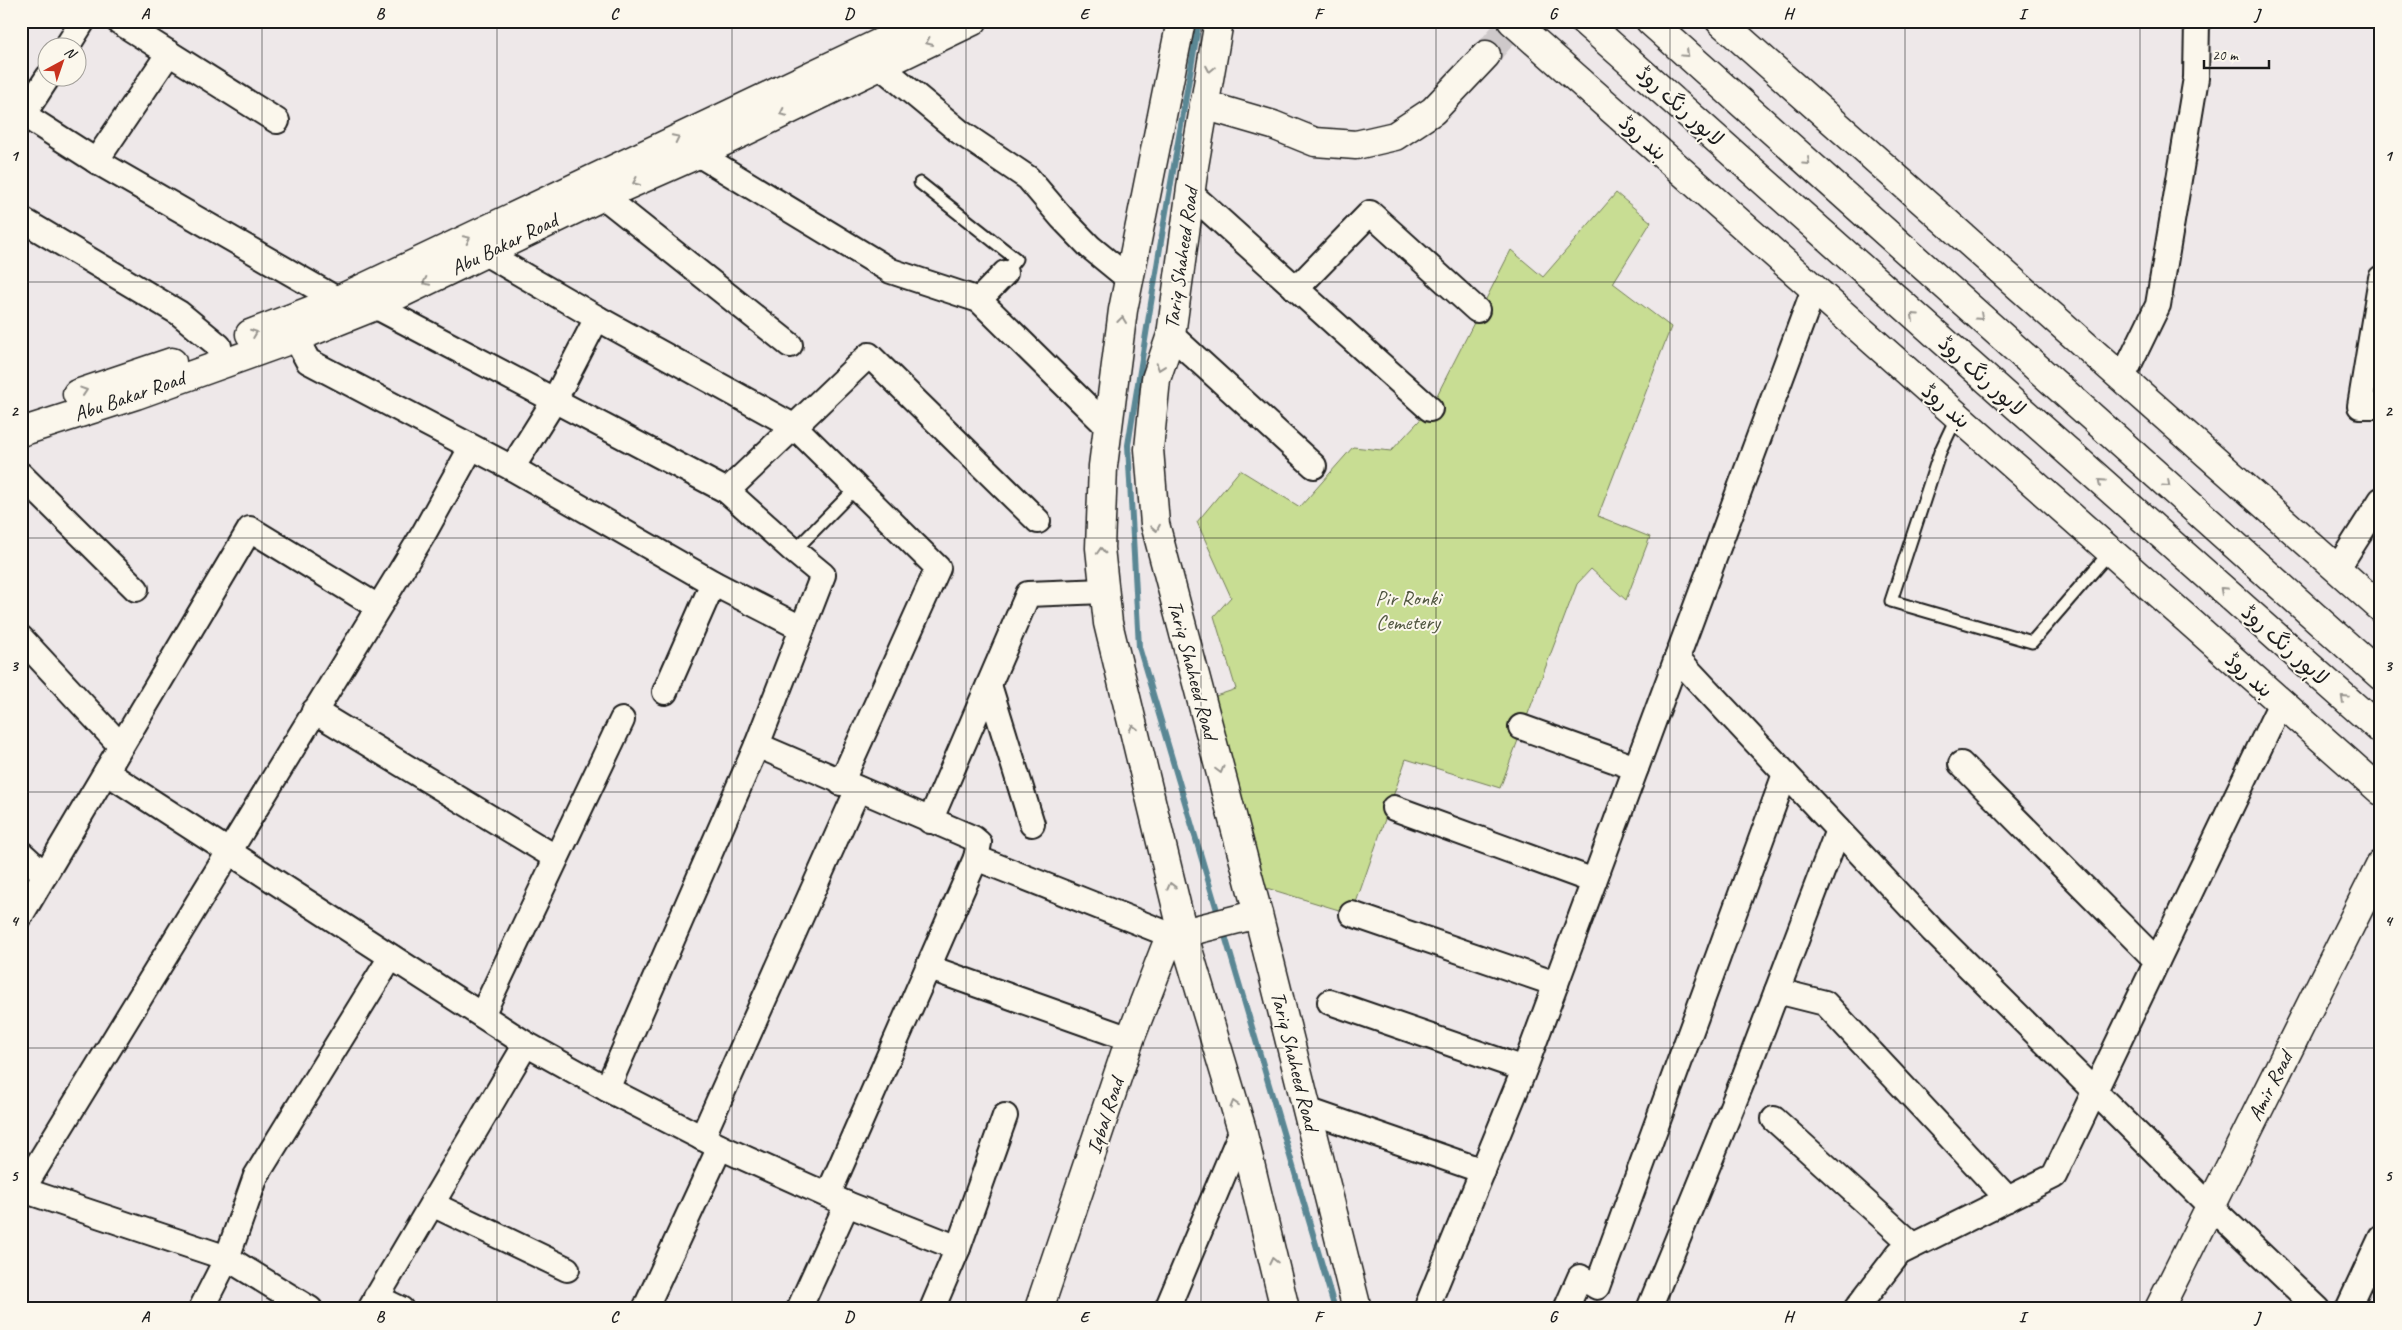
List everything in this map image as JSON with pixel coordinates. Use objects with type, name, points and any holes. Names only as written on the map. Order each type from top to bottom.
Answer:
[{"type":"main road","name":"Abu Bakar Road","points":[[21,432],[136,394],[291,329],[338,300],[926,21]]},
{"type":"main road","name":"Abu Bakar Road","points":[[21,412],[219,346],[376,306],[603,196],[698,154],[973,21]]},
{"type":"main road","name":"Tariq Shaheed Road","points":[[1181,21],[1129,279],[1103,466],[1100,548],[1108,623],[1183,933],[1242,1130],[1285,1309]]},
{"type":"main road","name":"Tariq Shaheed Road","points":[[1220,21],[1204,105],[1170,335],[1156,379],[1149,449],[1155,524],[1357,1309]]},
{"type":"main road","name":"بند روڈ","points":[[1512,21],[2381,791]]},
{"type":"main road","name":"لاہور رنگ روڈ","points":[[1584,21],[2381,730]]},
{"type":"main road","name":"لاہور رنگ روڈ","points":[[1650,21],[2381,676]]},
{"type":"main road","points":[[1720,21],[2381,608]]},
{"type":"main road","points":[[1204,105],[1273,125],[1315,142],[1356,145],[1395,136],[1433,111],[1486,55]]},
{"type":"main road","name":"Amir Road","points":[[2159,1309],[2381,864]]},
{"type":"main road","points":[[1183,933],[1255,915]]},
{"type":"main road","name":"Iqbal Road","points":[[1039,1309],[1130,1039],[1168,941],[1183,933]]},
{"type":"street","points":[[72,38],[83,21]]},
{"type":"street","points":[[118,21],[277,121]]},
{"type":"street","points":[[2122,379],[2158,305],[2196,78],[2197,21]]},
{"type":"street","points":[[96,161],[169,53]]},
{"type":"street","points":[[879,65],[960,132],[1028,178],[1090,247],[1129,279]]},
{"type":"street","points":[[40,88],[22,114],[96,161],[338,300]]},
{"type":"street","points":[[698,154],[891,271],[979,300],[1108,427]]},
{"type":"street","points":[[1190,194],[1430,409]]},
{"type":"street","points":[[603,196],[790,345]]},
{"type":"street","points":[[1296,289],[1370,213],[1477,310]]},
{"type":"street","points":[[21,219],[178,314],[219,346]]},
{"type":"street","points":[[485,253],[597,318],[795,427],[938,568],[850,786],[645,1309]]},
{"type":"street","points":[[979,300],[1006,273]]},
{"type":"street","points":[[2381,278],[2360,406],[2381,406]]},
{"type":"street","points":[[1426,1309],[1524,1069],[1814,290]]},
{"type":"street","points":[[376,306],[727,491],[824,575],[801,628],[757,745],[607,1089]]},
{"type":"street","points":[[512,468],[554,401],[597,318]]},
{"type":"street","points":[[291,329],[308,361],[512,468],[713,583],[801,628]]},
{"type":"street","points":[[1170,335],[1314,466]]},
{"type":"street","points":[[727,491],[869,355],[1038,521]]},
{"type":"street","points":[[310,1309],[227,1258],[22,1191],[314,710],[424,533],[471,448]]},
{"type":"street","points":[[21,475],[136,589]]},
{"type":"street","points":[[2337,569],[2381,500]]},
{"type":"street","points":[[21,915],[250,528],[378,607]]},
{"type":"street","points":[[665,692],[713,583]]},
{"type":"street","points":[[930,821],[1028,594],[1104,591]]},
{"type":"street","points":[[21,638],[121,746]]},
{"type":"street","points":[[1677,658],[1933,931],[2210,1206],[2318,1309]]},
{"type":"street","points":[[989,685],[1032,824]]},
{"type":"street","points":[[1856,1309],[1899,1252],[2054,1176],[2281,703]]},
{"type":"street","points":[[314,710],[555,857]]},
{"type":"street","points":[[482,1015],[555,857],[622,720]]},
{"type":"street","points":[[1521,728],[1636,768]]},
{"type":"street","points":[[757,745],[972,838],[979,843],[976,858],[838,1200],[799,1309]]},
{"type":"street","points":[[1961,764],[2157,961]]},
{"type":"street","points":[[106,772],[526,1044],[607,1089],[711,1142],[838,1200],[958,1248]]},
{"type":"street","points":[[1566,1309],[1580,1277],[1597,1287],[1785,774]]},
{"type":"street","points":[[1394,808],[1594,881]]},
{"type":"street","points":[[1649,1309],[1745,1075],[1838,830]]},
{"type":"street","points":[[21,852],[45,875]]},
{"type":"street","points":[[976,858],[1183,933]]},
{"type":"street","points":[[1352,914],[1556,984]]},
{"type":"street","points":[[201,1309],[227,1258],[256,1176],[391,956]]},
{"type":"street","points":[[930,968],[1130,1039]]},
{"type":"street","points":[[1777,991],[1826,1003],[2008,1199]]},
{"type":"street","points":[[1330,1002],[1524,1069]]},
{"type":"street","points":[[401,1309],[373,1303],[526,1044]]},
{"type":"street","points":[[1307,1110],[1483,1171]]},
{"type":"street","points":[[932,1309],[958,1248],[1005,1116]]},
{"type":"street","points":[[1774,1119],[1913,1245]]},
{"type":"street","points":[[1167,1309],[1242,1130]]},
{"type":"street","points":[[432,1204],[567,1269]]},
{"type":"street","points":[[2348,1309],[2381,1238]]},
{"type":"lane","points":[[920,183],[1016,259],[1006,273]]},
{"type":"lane","points":[[1957,416],[1940,452],[1891,601],[2032,642],[2111,552]]},
{"type":"lane","points":[[794,551],[857,487]]},
{"type":"green space","name":"Pir Ronki Cemetery","points":[[1616,193],[1651,222],[1613,283],[1671,327],[1598,516],[1650,537],[1626,600],[1591,569],[1577,584],[1500,788],[1406,759],[1352,914],[1250,883],[1201,701],[1236,689],[1214,616],[1231,597],[1197,522],[1240,470],[1300,507],[1353,447],[1391,451],[1430,409],[1511,250],[1543,277]]},
{"type":"waterway","points":[[1199,21],[1128,445],[1139,647],[1219,917]]},
{"type":"waterway","points":[[1223,929],[1335,1309]]},
{"type":"tunnel","points":[[1486,55],[1515,21]]}]
